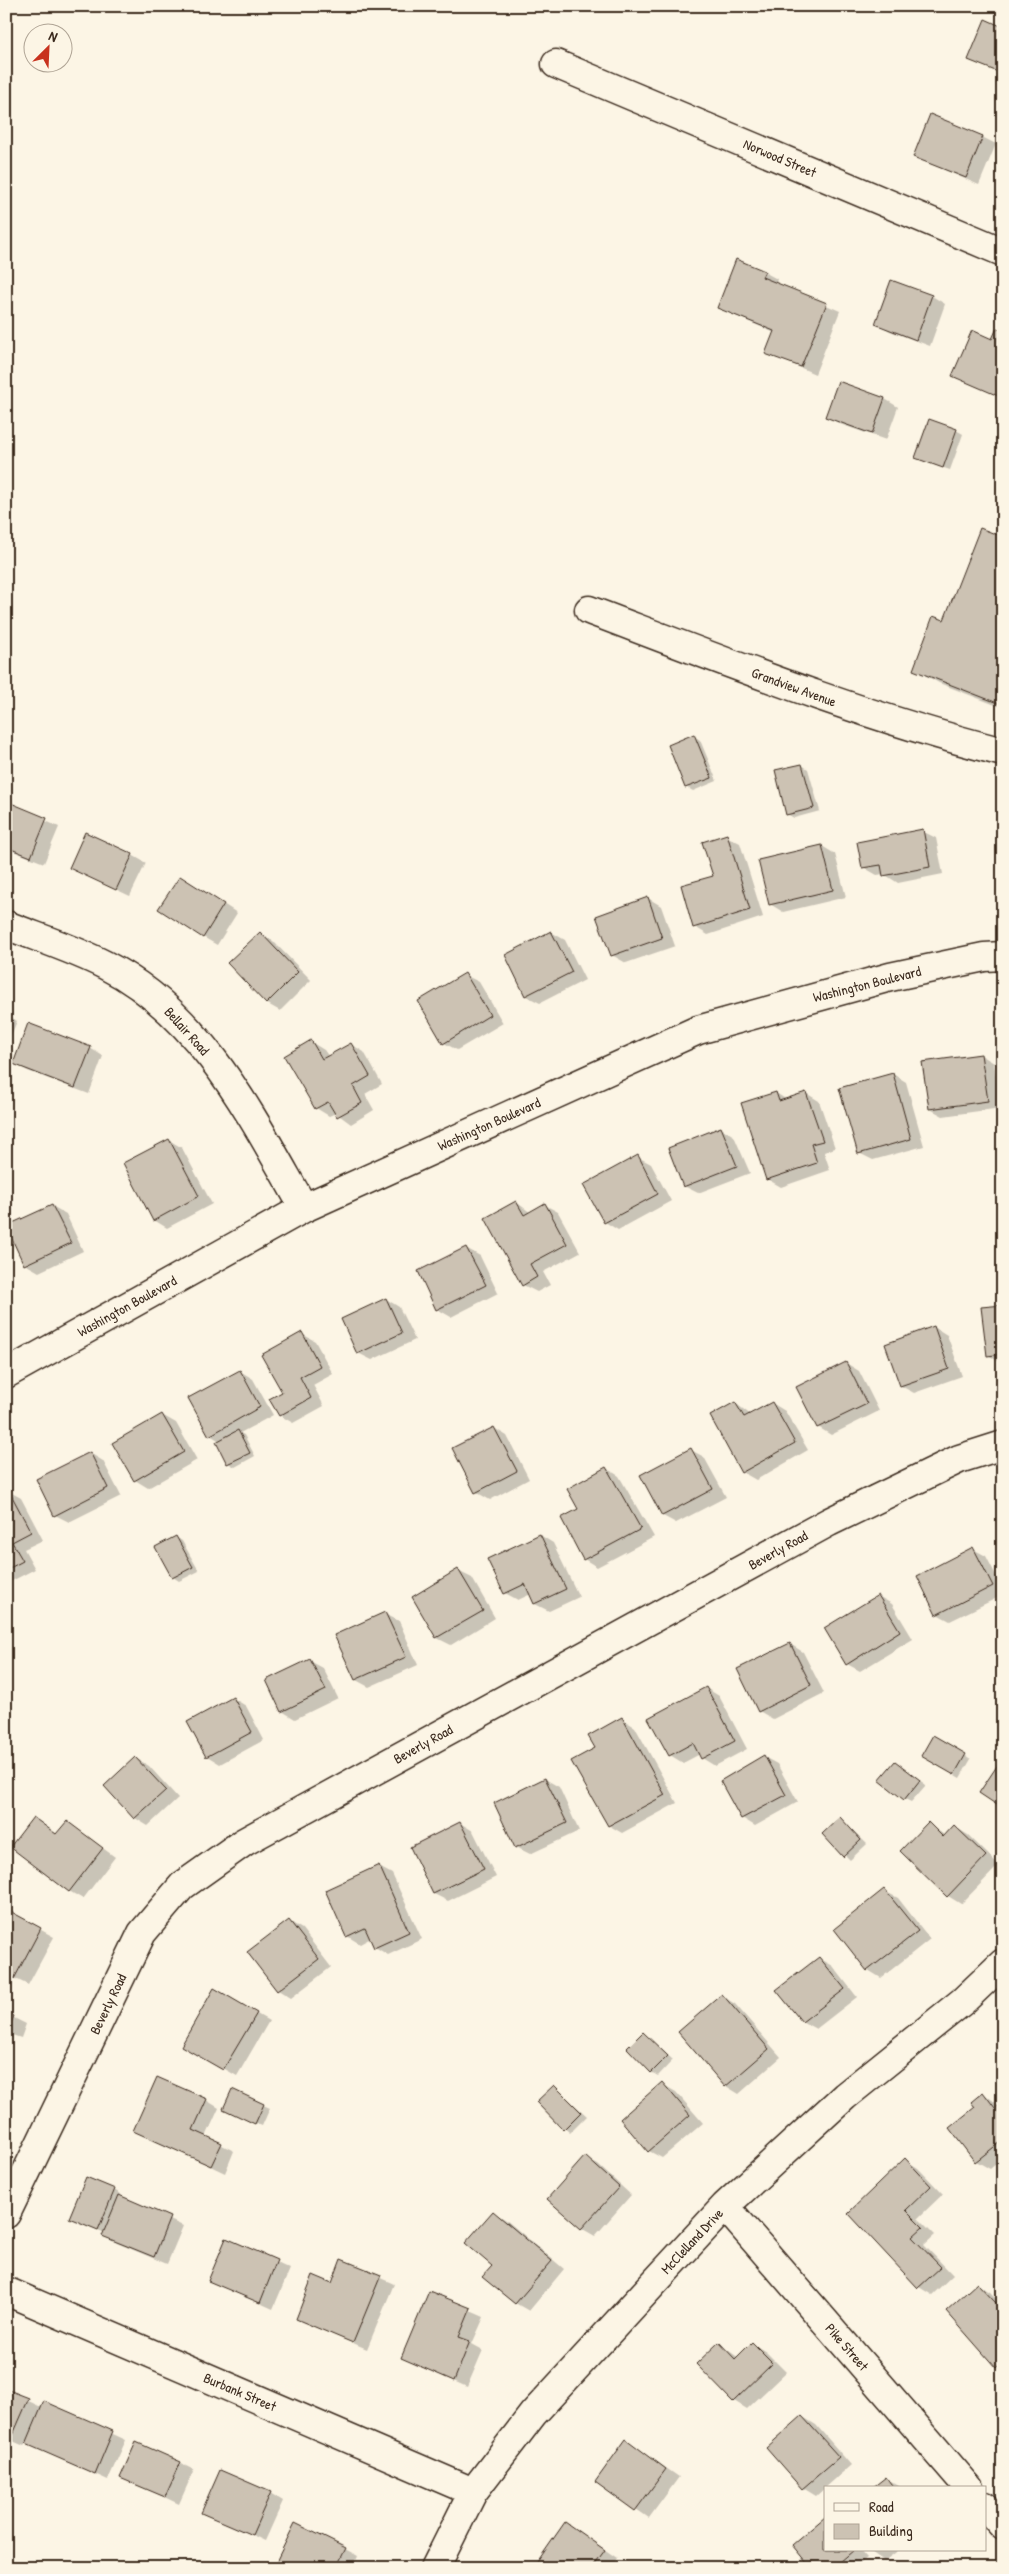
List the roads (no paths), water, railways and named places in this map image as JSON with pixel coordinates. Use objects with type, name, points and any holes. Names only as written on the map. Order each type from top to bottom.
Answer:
[{"type":"street","name":"Norwood Street","points":[[556,64],[1003,252]]},
{"type":"street","name":"Grandview Avenue","points":[[589,610],[801,691],[943,736],[1003,752]]},
{"type":"street","name":"Bellair Road","points":[[6,925],[105,964],[155,997],[201,1043],[242,1099],[304,1208]]},
{"type":"street","name":"Washington Boulevard","points":[[6,1374],[304,1208],[698,1030],[890,977],[984,957],[1003,956]]},
{"type":"street","name":"Beverly Road","points":[[6,2214],[142,1933],[182,1886],[244,1842],[829,1522],[959,1459],[1003,1445]]},
{"type":"street","name":"McClelland Drive","points":[[435,2568],[473,2492],[533,2414],[725,2206],[844,2096],[963,2000],[1003,1963]]},
{"type":"street","name":"Pike Street","points":[[725,2206],[967,2486]]},
{"type":"street","name":"Burbank Street","points":[[6,2291],[473,2492]]},
{"type":"street","points":[[986,2507],[1003,2526]]}]
